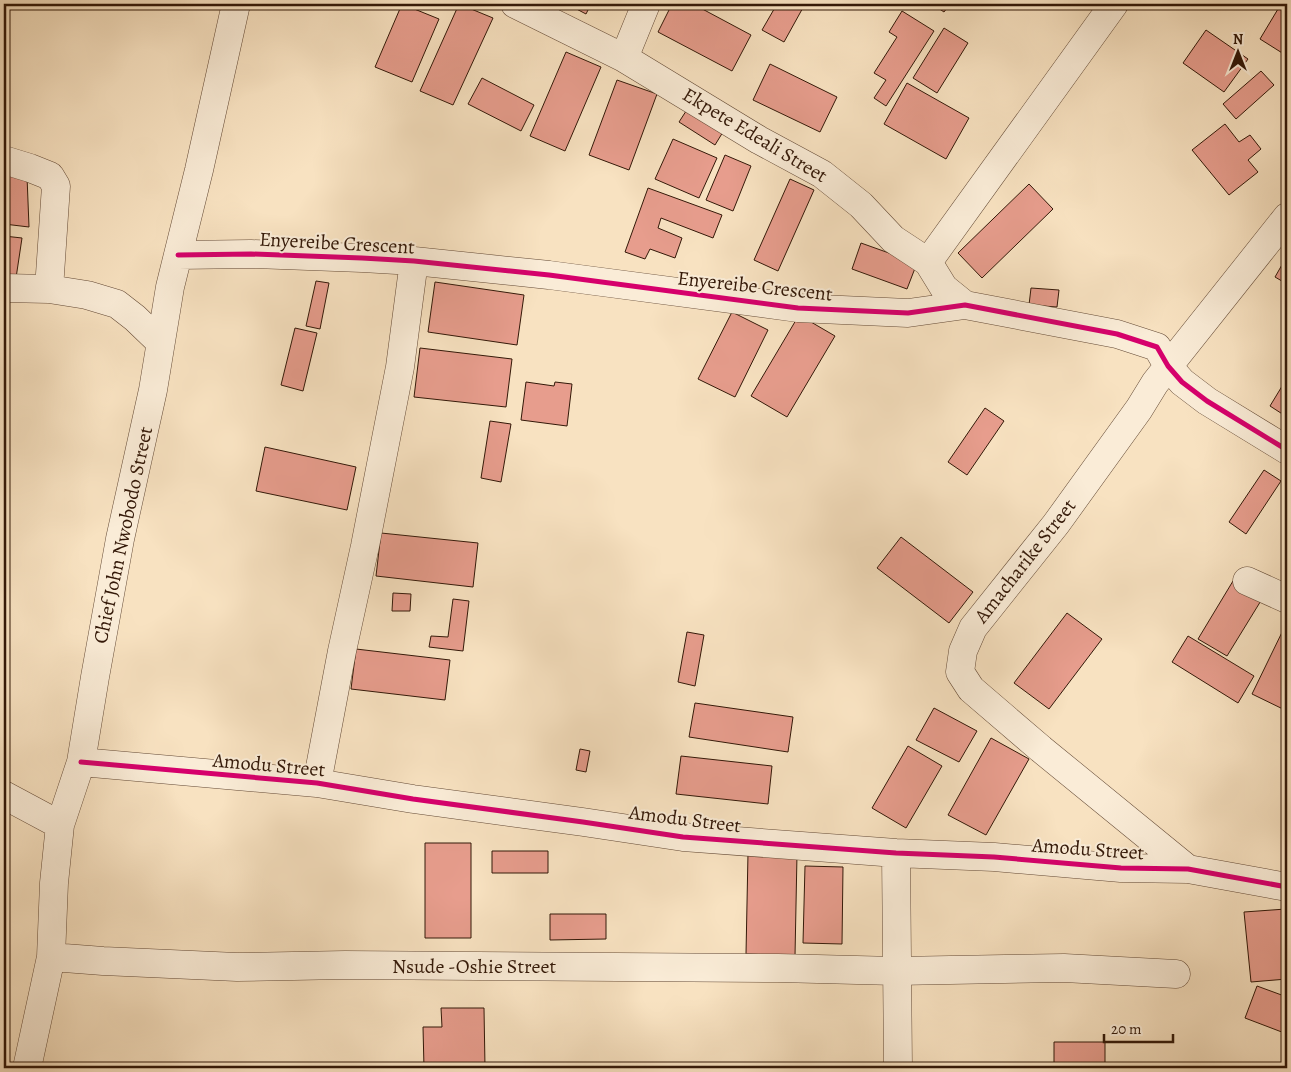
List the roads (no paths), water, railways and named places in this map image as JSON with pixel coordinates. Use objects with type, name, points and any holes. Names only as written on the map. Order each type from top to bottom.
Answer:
[{"type":"street","name":"Chief John Nwobodo Street","points":[[27,1068],[51,957],[54,883],[60,825],[81,762],[94,677],[120,539],[153,390],[160,342],[178,255],[236,4]]},
{"type":"street","name":"Ekpete Edeali Street","points":[[515,4],[624,58],[759,140],[822,174],[861,205],[893,239],[928,262],[944,288],[965,305]]},
{"type":"street","points":[[624,58],[646,4]]},
{"type":"street","points":[[928,262],[1114,4]]},
{"type":"street","points":[[4,160],[50,176],[56,186],[49,289]]},
{"type":"street","name":"Amacharike Street","points":[[1188,869],[971,689],[960,672],[963,652],[974,628],[1056,524],[1168,366],[1287,217]]},
{"type":"street","name":"Enyereibe Crescent","points":[[178,255],[251,254],[414,261],[606,282],[781,307],[908,313],[965,305],[1133,339],[1157,347],[1168,366],[1182,382],[1207,401],[1287,450]]},
{"type":"street","points":[[316,783],[400,367],[414,261]]},
{"type":"street","points":[[4,288],[49,289],[116,304],[136,318],[160,342]]},
{"type":"street","points":[[1247,581],[1287,599]]},
{"type":"street","name":"Amodu Street","points":[[81,762],[316,783],[413,799],[682,837],[896,853],[994,857],[1121,868],[1188,869],[1287,887]]},
{"type":"street","points":[[4,795],[60,825]]},
{"type":"street","points":[[896,853],[898,1068]]},
{"type":"street","name":"Nsude -Oshie Street","points":[[51,957],[237,967],[345,965],[778,968],[896,971],[1064,968],[1176,974]]}]
